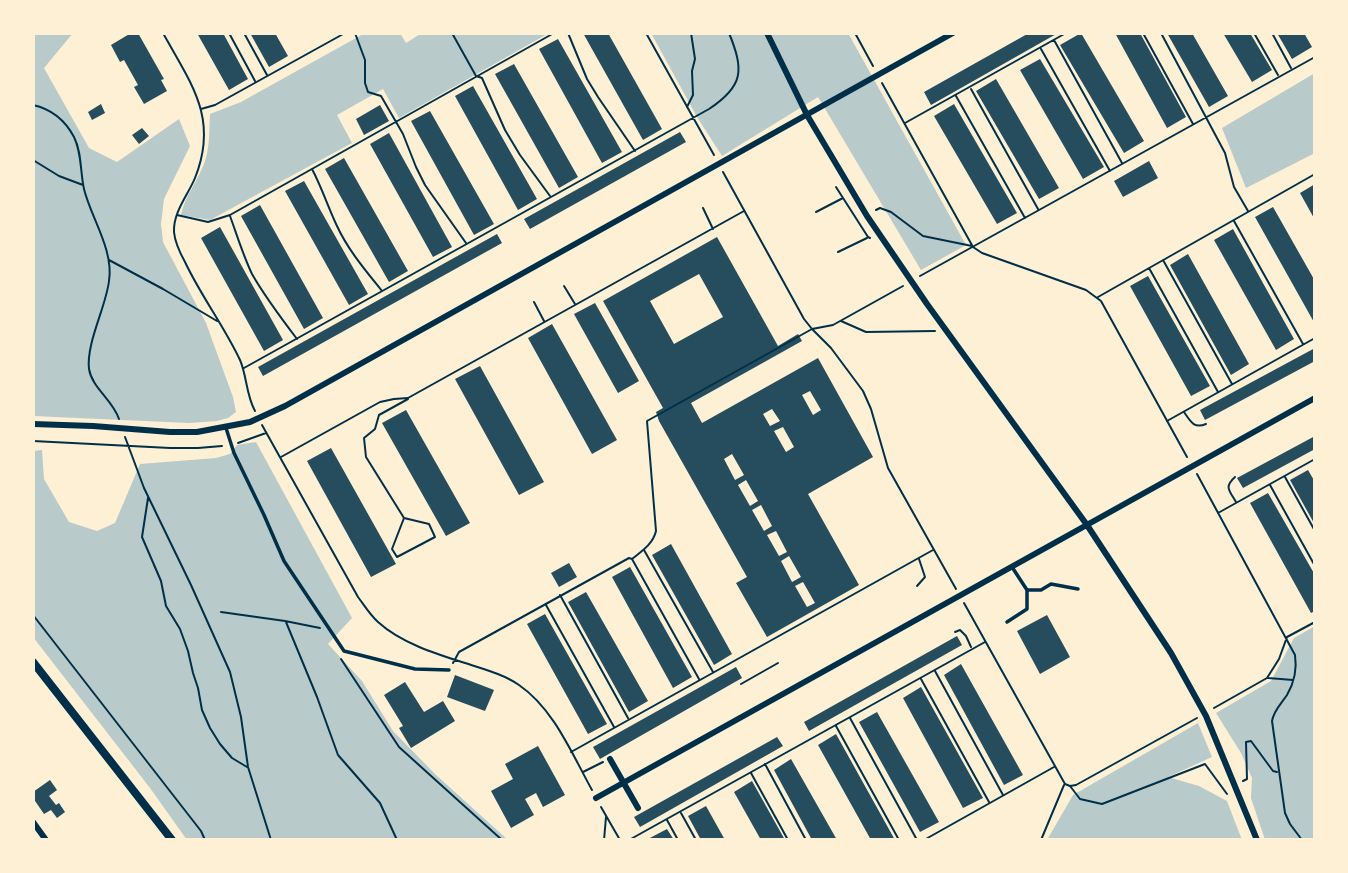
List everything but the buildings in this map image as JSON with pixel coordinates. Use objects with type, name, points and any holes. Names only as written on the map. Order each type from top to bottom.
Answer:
[{"type":"street","points":[[767,33],[807,115],[867,216],[1087,525],[1171,653],[1206,716],[1257,840]]},
{"type":"street","points":[[33,424],[197,432],[250,422],[297,399],[953,33]]},
{"type":"street","points":[[596,798],[1315,398]]},
{"type":"street","points":[[33,662],[172,840]]},
{"type":"street","points":[[610,759],[638,808]]},
{"type":"street","points":[[33,822],[46,840]]},
{"type":"lane","points":[[226,428],[284,561],[344,651],[415,669],[449,670]]},
{"type":"lane","points":[[1007,622],[1027,609],[1027,590],[1012,566]]},
{"type":"lane","points":[[1027,590],[1041,590],[1051,584],[1078,589]]},
{"type":"path","points":[[163,33],[188,79],[201,108],[204,123],[202,153],[194,179],[177,215],[174,230],[177,244],[240,361],[250,401],[358,597],[372,615],[401,638],[489,670],[529,693],[547,711],[620,840]]},
{"type":"path","points":[[229,33],[256,82]]},
{"type":"path","points":[[244,33],[268,76]]},
{"type":"path","points":[[201,108],[215,105],[345,33]]},
{"type":"path","points":[[355,33],[365,60],[365,83],[368,92],[381,96],[403,134],[425,185],[467,244]]},
{"type":"path","points":[[452,33],[476,76],[482,78],[497,114],[520,155],[551,197]]},
{"type":"path","points":[[177,215],[208,222],[230,215],[554,33]]},
{"type":"path","points":[[568,33],[587,79],[635,150]]},
{"type":"path","points":[[646,33],[714,155]]},
{"type":"path","points":[[687,107],[693,95],[692,71],[695,59],[691,33]]},
{"type":"path","points":[[243,369],[723,100],[734,85],[739,71],[738,54],[729,33]]},
{"type":"path","points":[[855,33],[871,63]]},
{"type":"path","points":[[905,123],[1066,33]]},
{"type":"path","points":[[1143,33],[1193,124]]},
{"type":"path","points":[[1161,33],[1224,153],[1234,187],[1248,211]]},
{"type":"path","points":[[1254,33],[1278,77]]},
{"type":"path","points":[[1272,33],[1292,69]]},
{"type":"path","points":[[1054,40],[1123,163]]},
{"type":"path","points":[[1040,48],[1110,171]]},
{"type":"path","points":[[924,274],[1315,57]]},
{"type":"path","points":[[884,87],[973,247]]},
{"type":"path","points":[[969,87],[1039,210]]},
{"type":"path","points":[[956,95],[1025,218]]},
{"type":"path","points":[[33,105],[44,107],[62,120],[74,136],[79,151],[84,185],[108,260],[110,278],[91,345],[89,369],[93,380],[116,410],[148,498],[230,673],[241,717],[248,767],[271,840]]},
{"type":"path","points":[[33,160],[60,176],[84,185]]},
{"type":"path","points":[[311,169],[320,183],[342,235],[382,292]]},
{"type":"path","points":[[1097,297],[1315,174]]},
{"type":"path","points":[[726,176],[804,319],[831,348],[863,391],[888,468],[953,584]]},
{"type":"path","points":[[836,187],[870,238],[838,252]]},
{"type":"path","points":[[816,212],[843,198]]},
{"type":"path","points":[[703,208],[713,229]]},
{"type":"path","points":[[867,216],[880,208],[891,212],[923,236],[973,247],[982,253],[1086,290],[1097,297],[1186,455]]},
{"type":"path","points":[[404,517],[392,549],[397,557],[435,537],[429,524],[404,517],[366,457],[364,438],[375,429],[379,415],[745,211]]},
{"type":"path","points":[[230,215],[252,273],[297,339]]},
{"type":"path","points":[[1233,220],[1304,344]]},
{"type":"path","points":[[108,260],[218,322]]},
{"type":"path","points":[[1162,260],[1233,384]]},
{"type":"path","points":[[1148,267],[1218,393]]},
{"type":"path","points":[[564,286],[575,305]]},
{"type":"path","points":[[454,659],[459,652],[560,595],[625,559],[632,559],[654,538],[656,531],[646,421],[812,329],[840,321],[891,292]]},
{"type":"path","points":[[534,302],[544,322]]},
{"type":"path","points":[[840,321],[866,332],[947,331]]},
{"type":"path","points":[[1167,421],[1315,338]]},
{"type":"path","points":[[280,457],[380,402],[408,398]]},
{"type":"path","points":[[1184,412],[1194,426],[1206,424]]},
{"type":"path","points":[[33,441],[198,448],[231,444],[267,433]]},
{"type":"path","points":[[1218,513],[1315,459]]},
{"type":"path","points":[[1284,476],[1315,531]]},
{"type":"path","points":[[1235,477],[1228,485],[1236,503]]},
{"type":"path","points":[[1199,480],[1295,655],[1293,680],[1273,714],[1272,721],[1285,813],[1301,840]]},
{"type":"path","points":[[1269,484],[1315,566]]},
{"type":"path","points":[[148,498],[142,537],[161,581],[166,606],[180,629],[188,651],[202,710],[209,728],[220,744],[232,758],[248,767]]},
{"type":"path","points":[[644,549],[713,672]]},
{"type":"path","points":[[570,752],[934,550]]},
{"type":"path","points":[[916,586],[925,577],[919,558]]},
{"type":"path","points":[[632,559],[700,680]]},
{"type":"path","points":[[560,595],[628,719]]},
{"type":"path","points":[[545,604],[614,727]]},
{"type":"path","points":[[966,608],[1065,784],[1070,786],[1080,799],[1101,804],[1205,764],[1232,799]]},
{"type":"path","points":[[221,612],[285,621],[330,631]]},
{"type":"path","points":[[33,615],[194,821],[205,840]]},
{"type":"path","points":[[285,621],[338,755],[380,803],[396,839]]},
{"type":"path","points":[[1217,706],[1267,678],[1279,659],[1287,637],[1315,622]]},
{"type":"path","points":[[955,632],[960,630],[971,648]]},
{"type":"path","points":[[629,840],[985,642]]},
{"type":"path","points":[[338,654],[399,747],[502,840]]},
{"type":"path","points":[[741,684],[778,663]]},
{"type":"path","points":[[934,670],[1003,795]]},
{"type":"path","points":[[920,678],[990,803]]},
{"type":"path","points":[[1267,678],[1293,680]]},
{"type":"path","points":[[849,718],[917,840]]},
{"type":"path","points":[[1070,786],[1186,724]]},
{"type":"path","points":[[835,725],[899,840]]},
{"type":"path","points":[[1235,784],[1248,779],[1246,742],[1251,741],[1273,771],[1279,772]]},
{"type":"path","points":[[582,773],[610,759]]},
{"type":"path","points":[[765,764],[806,840]]},
{"type":"path","points":[[924,840],[1055,767]]},
{"type":"path","points":[[750,772],[788,840]]},
{"type":"path","points":[[1041,840],[1065,784]]},
{"type":"path","points":[[680,811],[696,840]]},
{"type":"path","points":[[604,840],[607,816]]},
{"type":"path","points":[[666,819],[678,840]]},
{"type":"shaded area","points":[[33,33],[73,33],[44,68],[89,148],[117,162],[179,119],[190,146],[164,199],[161,224],[163,242],[206,323],[233,397],[236,412],[228,418],[189,423],[33,416]]},
{"type":"shaded area","points":[[365,33],[400,33],[406,43],[422,33],[549,33],[399,118],[383,89],[337,115],[352,143],[210,220],[181,215],[206,158],[210,114],[241,102]]},
{"type":"shaded area","points":[[651,33],[848,33],[966,245],[921,270],[818,97],[722,156],[697,117]]},
{"type":"shaded area","points":[[1315,73],[1315,153],[1246,188],[1222,128]]},
{"type":"shaded area","points":[[256,442],[352,618],[328,644],[362,681],[393,731],[435,774],[508,840],[187,840],[33,637],[33,451],[42,450],[44,479],[69,522],[97,531],[115,523],[140,464],[216,458],[230,454],[237,445]]},
{"type":"shaded area","points":[[1315,626],[1315,840],[1265,840],[1251,798],[1252,778],[1241,753],[1216,713],[1271,681],[1294,638]]},
{"type":"shaded area","points":[[1198,723],[1212,757],[1168,777],[1199,786],[1227,801],[1242,840],[1047,840],[1073,795]]}]
